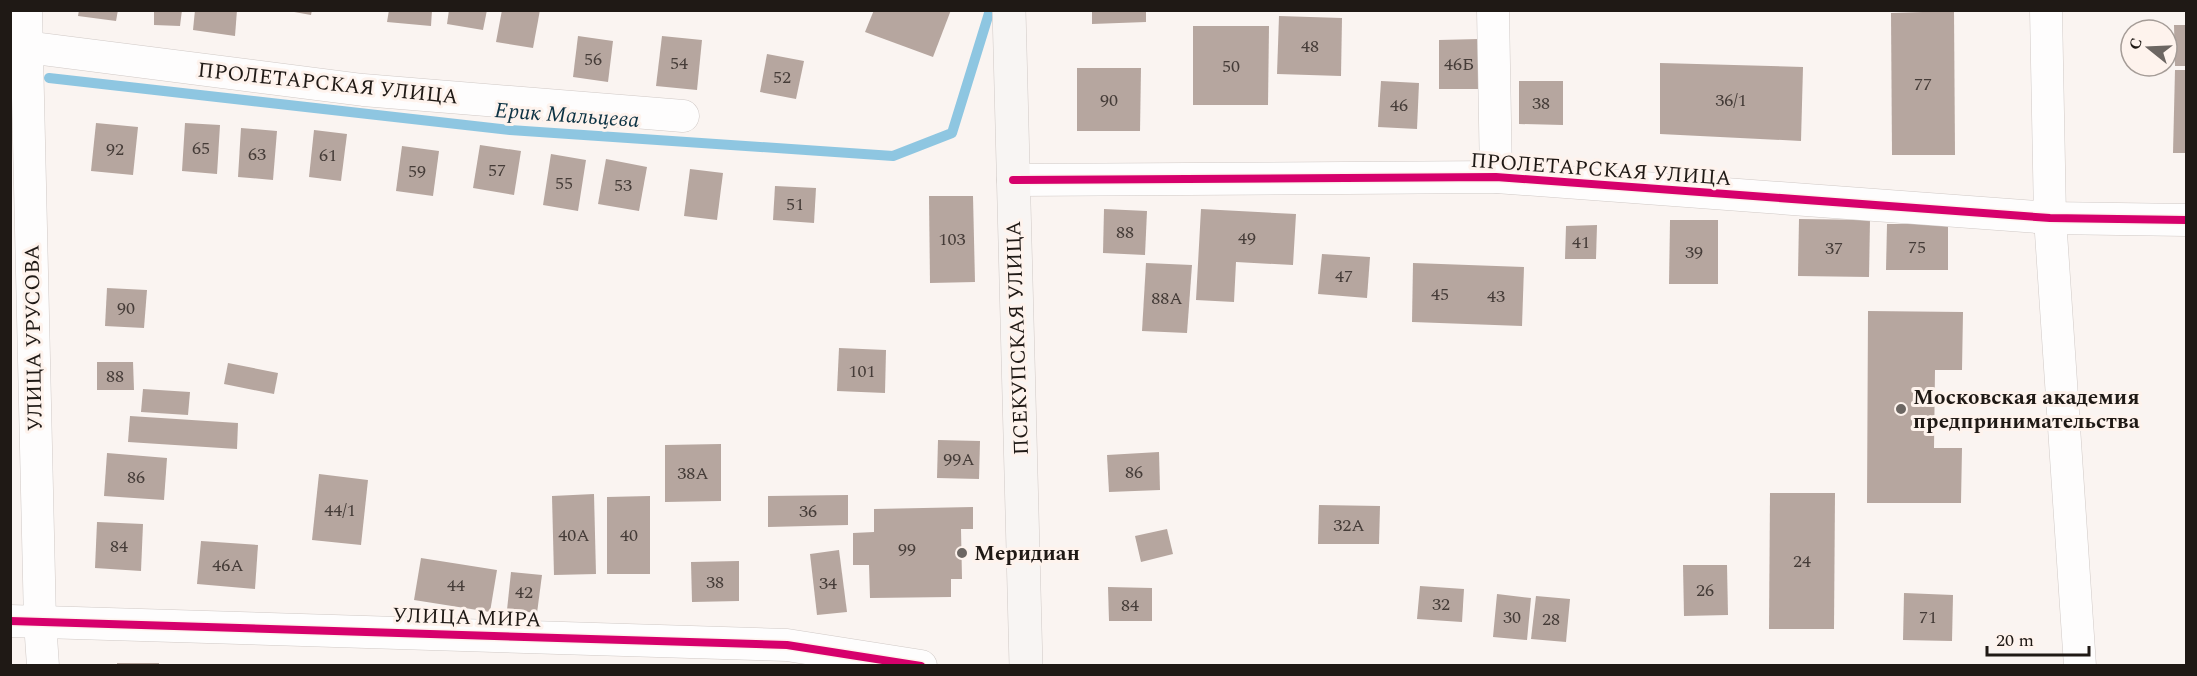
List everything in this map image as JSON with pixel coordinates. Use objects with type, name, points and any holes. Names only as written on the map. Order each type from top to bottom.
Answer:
[{"type":"street","name":"УЛИЦА УРУСОВА","points":[[26,10],[18,45],[26,621],[43,666]]},
{"type":"street","name":"ПСЕКУПСКАЯ УЛИЦА","points":[[1009,10],[1026,666]]},
{"type":"street","name":"ПРОЛЕТАРСКАЯ УЛИЦА","points":[[1493,10],[1496,177]]},
{"type":"street","points":[[2046,10],[2050,218],[2080,666]]},
{"type":"street","name":"ПРОЛЕТАРСКАЯ УЛИЦА","points":[[18,45],[363,90],[683,116]]},
{"type":"street","name":"ПРОЛЕТАРСКАЯ УЛИЦА","points":[[1013,180],[1496,177],[2050,218],[2187,220]]},
{"type":"street","name":"УЛИЦА МИРА","points":[[26,621],[787,645],[921,666]]},
{"type":"building","points":[[79,10],[118,10],[116,21],[78,16]]},
{"type":"building","points":[[154,10],[182,10],[180,26],[154,25]]},
{"type":"building","points":[[195,10],[237,10],[235,36],[193,30]]},
{"type":"building","points":[[283,10],[312,10],[311,15]]},
{"type":"building","points":[[389,10],[432,10],[431,26],[387,22]]},
{"type":"building","points":[[449,10],[487,10],[483,30],[447,24]]},
{"type":"building","points":[[502,10],[540,10],[533,48],[496,42]]},
{"type":"building","points":[[874,10],[951,10],[933,57],[865,32]]},
{"type":"building","points":[[1092,10],[1146,10],[1146,22],[1092,24]]},
{"type":"building","points":[[1954,11],[1955,155],[1892,155],[1891,13]]},
{"type":"building","points":[[1279,16],[1342,18],[1341,76],[1277,74]]},
{"type":"building","points":[[2179,25],[2186,25],[2186,66],[2179,66]]},
{"type":"building","points":[[1193,26],[1269,26],[1268,105],[1193,105]]},
{"type":"building","points":[[578,36],[613,41],[608,82],[573,77]]},
{"type":"building","points":[[662,36],[702,40],[697,90],[656,86]]},
{"type":"building","points":[[1479,39],[1479,89],[1439,89],[1439,40]]},
{"type":"building","points":[[767,54],[804,61],[796,99],[760,92]]},
{"type":"building","points":[[1660,63],[1803,67],[1801,141],[1660,134]]},
{"type":"building","points":[[1077,68],[1141,68],[1140,131],[1077,131]]},
{"type":"building","points":[[2179,70],[2186,70],[2186,153],[2173,153],[2175,78],[2179,78]]},
{"type":"building","points":[[1381,81],[1419,83],[1417,129],[1378,127]]},
{"type":"building","points":[[1519,81],[1563,81],[1563,125],[1519,124]]},
{"type":"building","points":[[96,123],[138,127],[133,175],[91,171]]},
{"type":"building","points":[[185,123],[220,125],[217,174],[182,171]]},
{"type":"building","points":[[241,128],[277,131],[273,180],[238,177]]},
{"type":"building","points":[[314,130],[347,134],[341,181],[309,177]]},
{"type":"building","points":[[480,145],[521,151],[514,195],[473,188]]},
{"type":"building","points":[[402,146],[439,151],[433,196],[396,191]]},
{"type":"building","points":[[551,154],[586,160],[578,211],[543,205]]},
{"type":"building","points":[[606,159],[647,167],[639,211],[598,204]]},
{"type":"building","points":[[690,169],[723,173],[717,220],[684,216]]},
{"type":"building","points":[[775,186],[816,188],[814,223],[773,220]]},
{"type":"building","points":[[929,196],[973,196],[975,282],[930,283]]},
{"type":"building","points":[[1104,209],[1147,211],[1145,255],[1103,253]]},
{"type":"building","points":[[1201,209],[1296,214],[1293,265],[1236,262],[1234,302],[1196,300]]},
{"type":"building","points":[[1799,219],[1870,220],[1869,277],[1798,276]]},
{"type":"building","points":[[1670,220],[1718,220],[1718,284],[1669,284]]},
{"type":"building","points":[[1887,224],[1948,224],[1948,270],[1886,270]]},
{"type":"building","points":[[1597,225],[1596,259],[1565,259],[1566,226]]},
{"type":"building","points":[[1322,254],[1370,257],[1367,298],[1318,294]]},
{"type":"building","points":[[1146,263],[1192,265],[1187,333],[1142,331]]},
{"type":"building","points":[[1413,263],[1524,267],[1522,326],[1412,322]]},
{"type":"building","points":[[107,288],[147,290],[144,328],[105,326]]},
{"type":"building","name":"Московская академия предпринимательства","points":[[1868,311],[1963,312],[1962,370],[1935,370],[1934,448],[1962,448],[1961,503],[1867,503]]},
{"type":"building","points":[[839,348],[886,350],[885,393],[837,391]]},
{"type":"building","points":[[97,362],[133,362],[134,390],[97,390]]},
{"type":"building","points":[[228,363],[278,373],[274,394],[224,384]]},
{"type":"building","points":[[143,389],[190,392],[188,415],[141,412]]},
{"type":"building","points":[[130,416],[238,423],[237,449],[128,442]]},
{"type":"building","points":[[938,440],[980,441],[979,479],[937,478]]},
{"type":"building","points":[[721,444],[721,501],[665,502],[665,445]]},
{"type":"building","points":[[1159,452],[1160,490],[1109,492],[1107,455]]},
{"type":"building","points":[[107,453],[167,458],[164,500],[104,496]]},
{"type":"building","points":[[319,474],[368,480],[361,545],[312,540]]},
{"type":"building","points":[[1770,493],[1835,493],[1834,629],[1769,629]]},
{"type":"building","points":[[594,494],[596,574],[554,575],[552,496]]},
{"type":"building","points":[[848,495],[848,525],[768,527],[768,496]]},
{"type":"building","points":[[650,496],[650,574],[607,574],[607,497]]},
{"type":"building","points":[[1319,505],[1380,506],[1379,544],[1318,544]]},
{"type":"building","points":[[973,507],[973,529],[961,529],[962,579],[951,579],[951,597],[870,598],[869,565],[853,565],[853,533],[874,532],[874,509]]},
{"type":"building","points":[[97,522],[143,524],[141,571],[95,568]]},
{"type":"building","points":[[1167,529],[1173,554],[1141,562],[1135,536]]},
{"type":"building","points":[[201,541],[258,545],[255,589],[197,584]]},
{"type":"building","points":[[839,550],[847,612],[817,615],[810,554]]},
{"type":"building","points":[[421,558],[497,570],[490,612],[414,600]]},
{"type":"building","points":[[739,561],[739,601],[692,602],[691,562]]},
{"type":"building","points":[[1683,565],[1727,565],[1728,615],[1684,616]]},
{"type":"building","points":[[511,572],[542,575],[537,613],[507,610]]},
{"type":"building","points":[[1420,586],[1464,589],[1462,622],[1417,619]]},
{"type":"building","points":[[1108,587],[1152,588],[1152,621],[1109,621]]},
{"type":"building","points":[[1904,593],[1953,595],[1952,641],[1903,640]]},
{"type":"building","points":[[1497,594],[1531,598],[1527,640],[1493,637]]},
{"type":"building","points":[[1536,596],[1570,599],[1566,642],[1531,639]]},
{"type":"building","points":[[117,663],[159,663],[159,666],[117,666]]},
{"type":"waterway","name":"Ерик Мальцева","points":[[49,78],[510,130],[893,156],[952,133],[990,10]]},
{"type":"cycle path","points":[[1013,180],[1496,177],[2050,218],[2186,220]]},
{"type":"cycle path","points":[[10,621],[787,645],[921,666]]},
{"type":"place","name":"Московская академия предпринимательства","points":[[1901,409]]},
{"type":"place","name":"Меридиан","points":[[962,553]]}]
